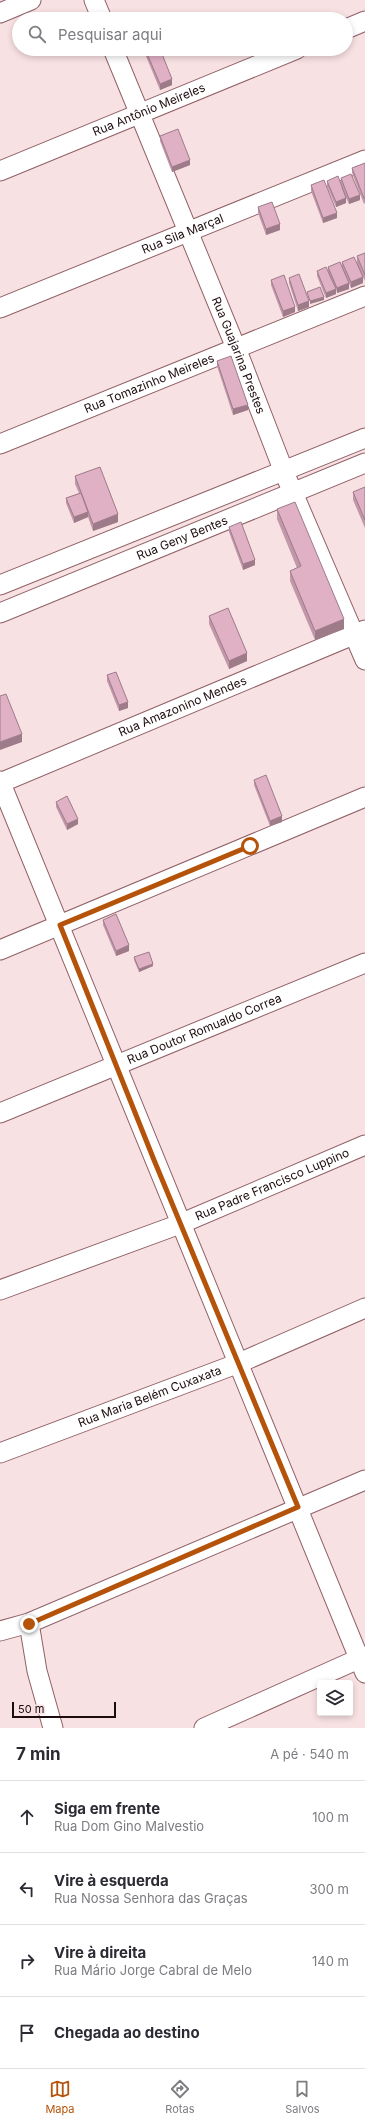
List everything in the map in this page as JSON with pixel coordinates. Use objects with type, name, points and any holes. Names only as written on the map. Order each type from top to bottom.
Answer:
[{"type":"street","points":[[0,13],[31,0]]},
{"type":"street","points":[[94,0],[99,12]]},
{"type":"street","points":[[353,26],[365,21]]},
{"type":"street","name":"Rua Guajarina Prestes","points":[[116,56],[138,114],[189,232],[236,348],[284,472],[360,632],[365,660]]},
{"type":"street","name":"Rua Antônio Meireles","points":[[0,170],[280,56]]},
{"type":"street","name":"Rua Sila Marçal","points":[[0,308],[365,160]]},
{"type":"street","name":"Rua Tomazinho Meireles","points":[[0,444],[365,296]]},
{"type":"street","name":"Rua Geny Bentes","points":[[0,585],[284,472],[365,438]]},
{"type":"street","name":"Rua Geny Bentes","points":[[0,613],[365,463]]},
{"type":"street","name":"Rua Amazonino Mendes","points":[[0,782],[360,632]]},
{"type":"street","points":[[0,782],[60,925],[180,1224],[363,1663],[204,1728]]},
{"type":"street","points":[[0,950],[365,797]]},
{"type":"street","name":"Rua Doutor Romualdo Correa","points":[[0,1114],[365,963]]},
{"type":"street","name":"Rua Padre Francisco Luppino","points":[[0,1290],[180,1224],[365,1145]]},
{"type":"street","name":"Rua Maria Belém Cuxaxata","points":[[0,1453],[239,1363],[365,1308]]},
{"type":"street","points":[[0,1631],[29,1624],[298,1507],[365,1480]]},
{"type":"street","points":[[29,1624],[38,1671],[53,1728]]},
{"type":"building","points":[[148,56],[163,56],[172,79],[160,84]]},
{"type":"building","points":[[178,129],[190,160],[172,167],[160,136]]},
{"type":"building","points":[[365,163],[365,198],[364,198],[352,168]]},
{"type":"building","points":[[351,174],[360,195],[349,199],[341,178]]},
{"type":"building","points":[[338,176],[346,198],[336,202],[327,181]]},
{"type":"building","points":[[324,180],[337,213],[323,218],[311,185]]},
{"type":"building","points":[[272,202],[280,224],[266,229],[258,207]]},
{"type":"building","points":[[365,253],[365,275],[357,256]]},
{"type":"building","points":[[354,257],[363,277],[351,282],[342,262]]},
{"type":"building","points":[[340,262],[349,283],[337,288],[328,267]]},
{"type":"building","points":[[326,267],[336,289],[326,293],[317,271]]},
{"type":"building","points":[[299,274],[309,301],[298,305],[289,278]]},
{"type":"building","points":[[284,275],[295,307],[283,311],[271,280]]},
{"type":"building","points":[[320,287],[324,297],[310,301],[307,292]]},
{"type":"building","points":[[231,356],[248,405],[233,409],[217,361]]},
{"type":"building","points":[[100,467],[118,514],[93,524],[75,476]]},
{"type":"building","points":[[365,487],[365,520],[353,492]]},
{"type":"building","points":[[81,493],[88,512],[74,517],[66,498]]},
{"type":"building","points":[[295,502],[344,619],[315,631],[290,571],[301,566],[277,509]]},
{"type":"building","points":[[241,522],[255,560],[243,564],[229,527]]},
{"type":"building","points":[[228,608],[247,653],[229,661],[209,616]]},
{"type":"building","points":[[116,672],[128,702],[119,705],[107,675]]},
{"type":"building","points":[[6,694],[22,734],[0,742],[0,696]]},
{"type":"building","points":[[266,775],[282,816],[270,821],[254,780]]},
{"type":"building","points":[[67,796],[78,819],[67,824],[56,802]]},
{"type":"building","points":[[116,914],[129,945],[116,951],[103,920]]},
{"type":"building","points":[[149,952],[153,964],[139,969],[134,957]]},
{"type":"route","points":[[29,1624],[298,1507],[154,1160],[60,925],[250,846]]}]
